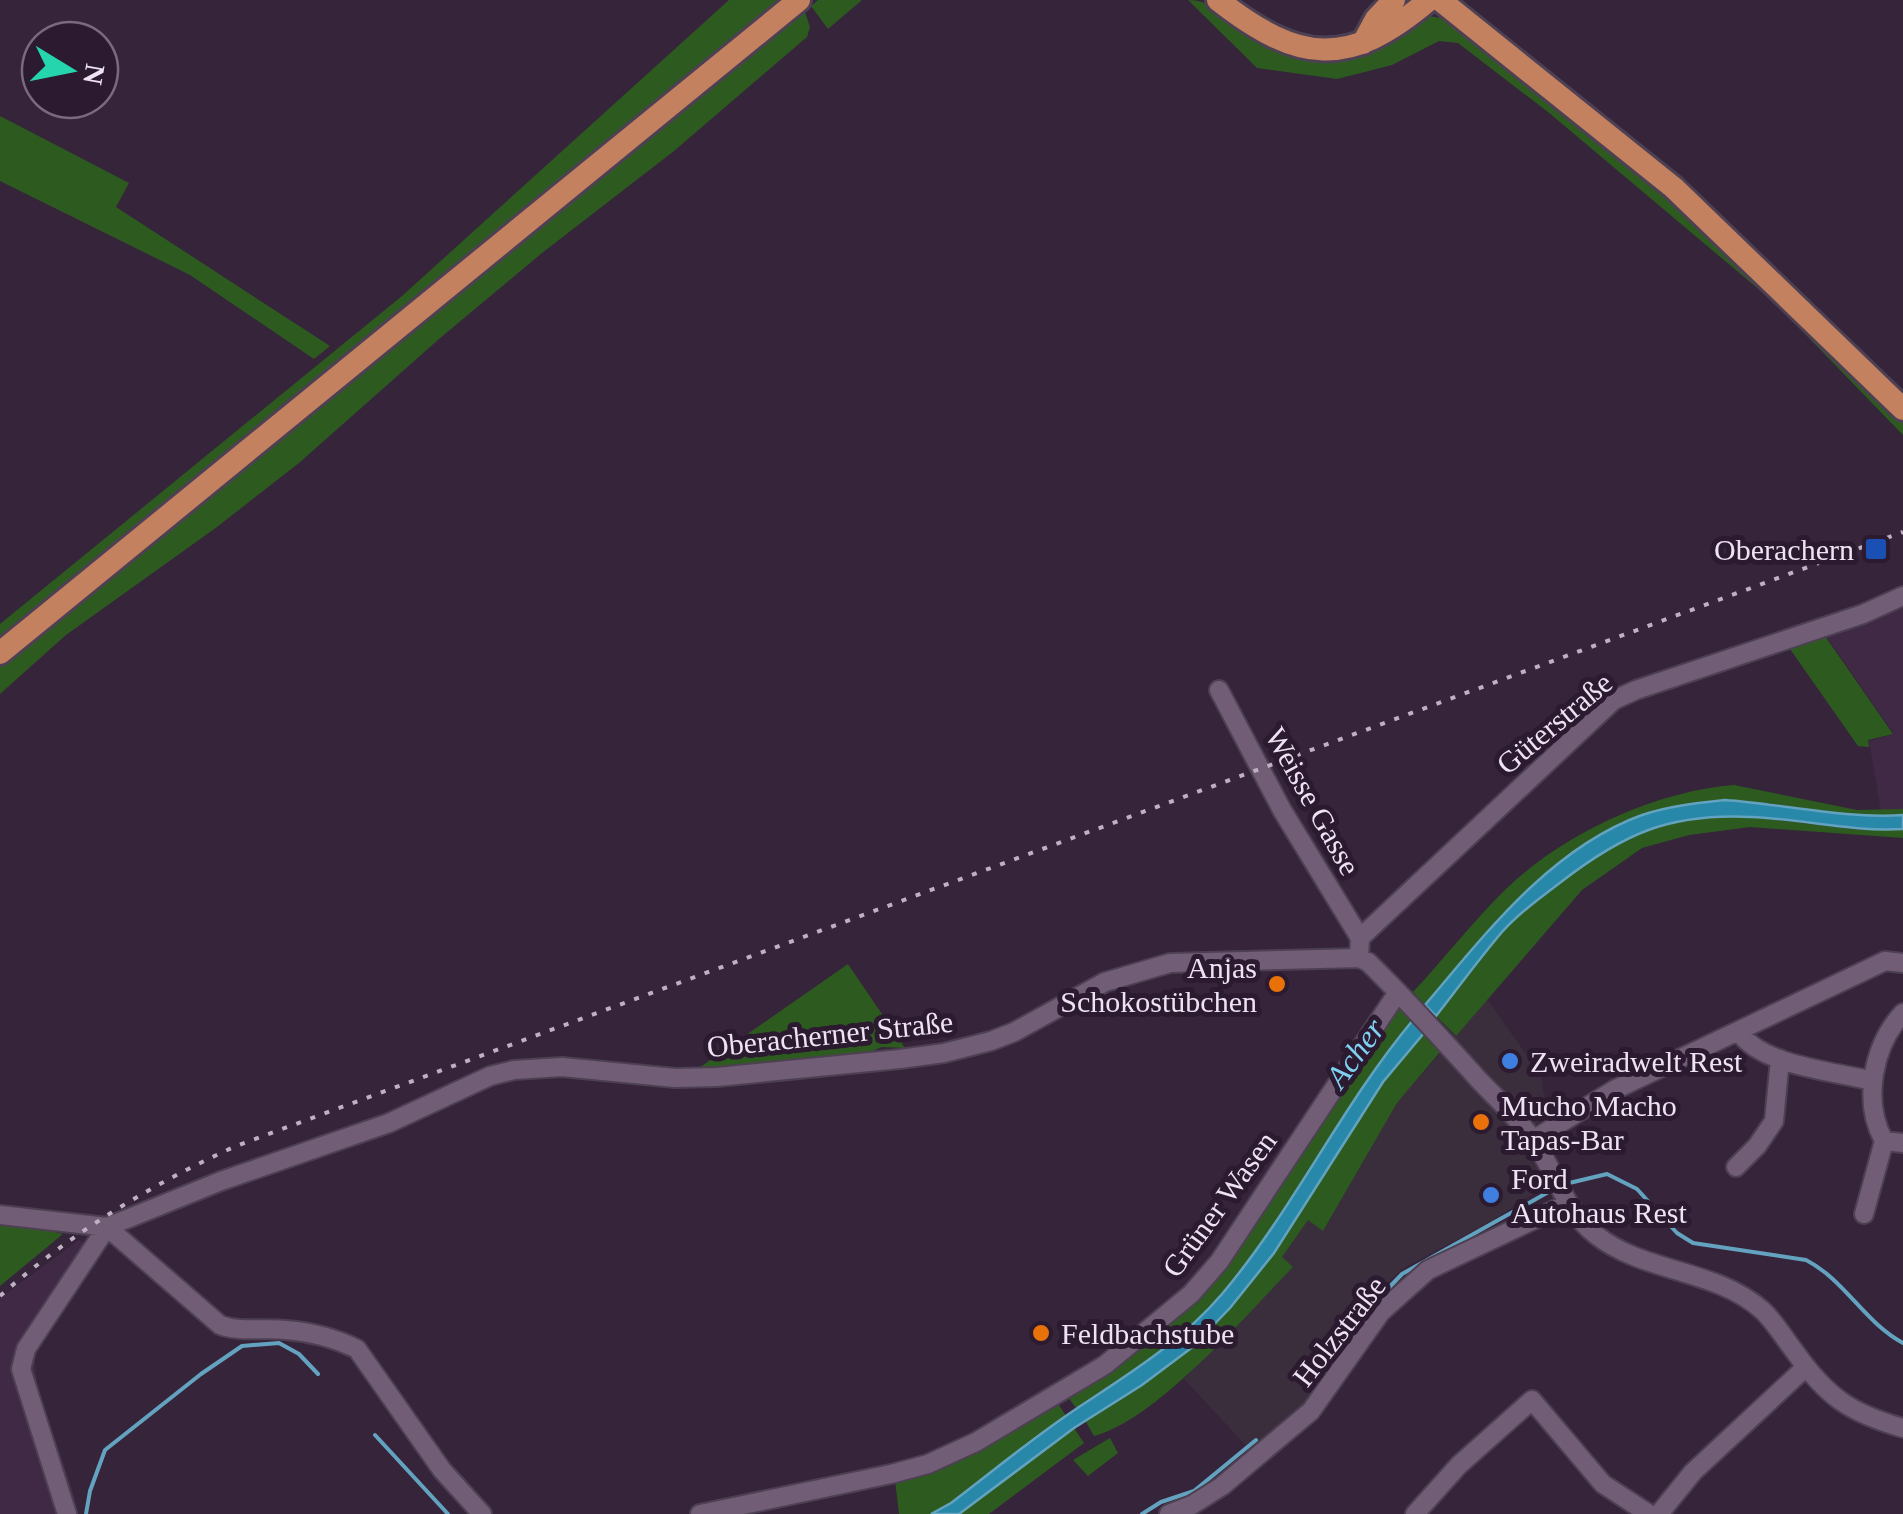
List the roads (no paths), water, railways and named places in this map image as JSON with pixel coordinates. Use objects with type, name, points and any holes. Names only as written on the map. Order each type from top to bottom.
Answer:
[{"type":"main road","points":[[0,653],[798,0]]},
{"type":"main road","points":[[1218,0],[1252,27],[1303,50],[1337,50],[1363,43],[1391,30],[1429,0]]},
{"type":"main road","points":[[1363,43],[1377,10],[1394,0]]},
{"type":"main road","points":[[1440,0],[1674,188],[1903,410]]},
{"type":"street","name":"Güterstraße","points":[[1360,938],[1614,700],[1863,614],[1903,596]]},
{"type":"street","name":"Weisse Gasse","points":[[1219,690],[1282,810],[1360,938]]},
{"type":"street","points":[[1360,938],[1359,958],[1368,962],[1415,1008],[1533,1140],[1585,1226],[1616,1248],[1750,1301],[1775,1324],[1823,1388],[1850,1410],[1903,1428]]},
{"type":"street","name":"Oberacherner Straße","points":[[0,1215],[107,1228],[221,1180],[388,1122],[490,1076],[514,1070],[562,1067],[642,1076],[718,1077],[900,1059],[990,1041],[1014,1032],[1104,982],[1170,964],[1359,958]]},
{"type":"street","points":[[1533,1140],[1614,1090],[1886,961],[1903,963]]},
{"type":"street","name":"Grüner Wasen","points":[[700,1514],[928,1464],[976,1442],[1105,1364],[1191,1294],[1218,1262],[1248,1223],[1398,992]]},
{"type":"street","points":[[1864,1214],[1893,1142],[1880,1133],[1872,1081],[1882,1040],[1903,1012]]},
{"type":"street","points":[[1739,1032],[1746,1041],[1780,1059],[1872,1081]]},
{"type":"street","points":[[1736,1167],[1758,1146],[1774,1121],[1780,1059]]},
{"type":"street","name":"Holzstraße","points":[[1169,1514],[1222,1486],[1311,1410],[1381,1312],[1428,1270],[1561,1191]]},
{"type":"street","points":[[67,1514],[21,1369],[26,1349],[107,1228],[220,1325],[285,1330],[339,1340],[357,1349],[442,1470],[482,1514]]},
{"type":"street","points":[[1660,1514],[1693,1472],[1806,1367]]},
{"type":"street","points":[[1415,1514],[1459,1465],[1532,1400],[1603,1484],[1649,1514]]},
{"type":"water","points":[[1725,800],[1836,813],[1903,815],[1903,829],[1722,817],[1648,830],[1605,851],[1523,912],[1493,942],[1436,1016],[1425,1005],[1522,895],[1578,848],[1642,815]]},
{"type":"water","points":[[1413,1020],[1424,1033],[1383,1082],[1274,1253],[1230,1308],[1190,1349],[1074,1428],[959,1514],[931,1514],[1154,1356],[1206,1311],[1248,1261],[1363,1087]]},
{"type":"waterway","points":[[1565,1184],[1607,1174],[1637,1189],[1677,1233],[1693,1243],[1806,1260],[1832,1278],[1877,1324],[1903,1343]]},
{"type":"waterway","points":[[1379,1298],[1402,1274],[1552,1190]]},
{"type":"waterway","points":[[1333,1359],[1342,1342]]},
{"type":"waterway","points":[[86,1514],[105,1450],[242,1346],[279,1343],[299,1354],[318,1374]]},
{"type":"waterway","points":[[375,1435],[448,1514]]},
{"type":"waterway","points":[[1142,1514],[1161,1502],[1194,1491],[1256,1440]]},
{"type":"railway","points":[[0,1296],[112,1212],[236,1146],[1903,532]]},
{"type":"place","name":"Oberachern","points":[[1876,549]]},
{"type":"place","name":"Anjas Schokostübchen","points":[[1277,984]]},
{"type":"place","name":"Zweiradwelt Rest","points":[[1510,1061]]},
{"type":"place","name":"Mucho Macho Tapas-Bar","points":[[1481,1122]]},
{"type":"place","name":"Ford Autohaus Rest","points":[[1491,1195]]},
{"type":"place","name":"Feldbachstube","points":[[1041,1333]]},
{"type":"water label","name":"Acher","points":[[1355,1053]]}]
